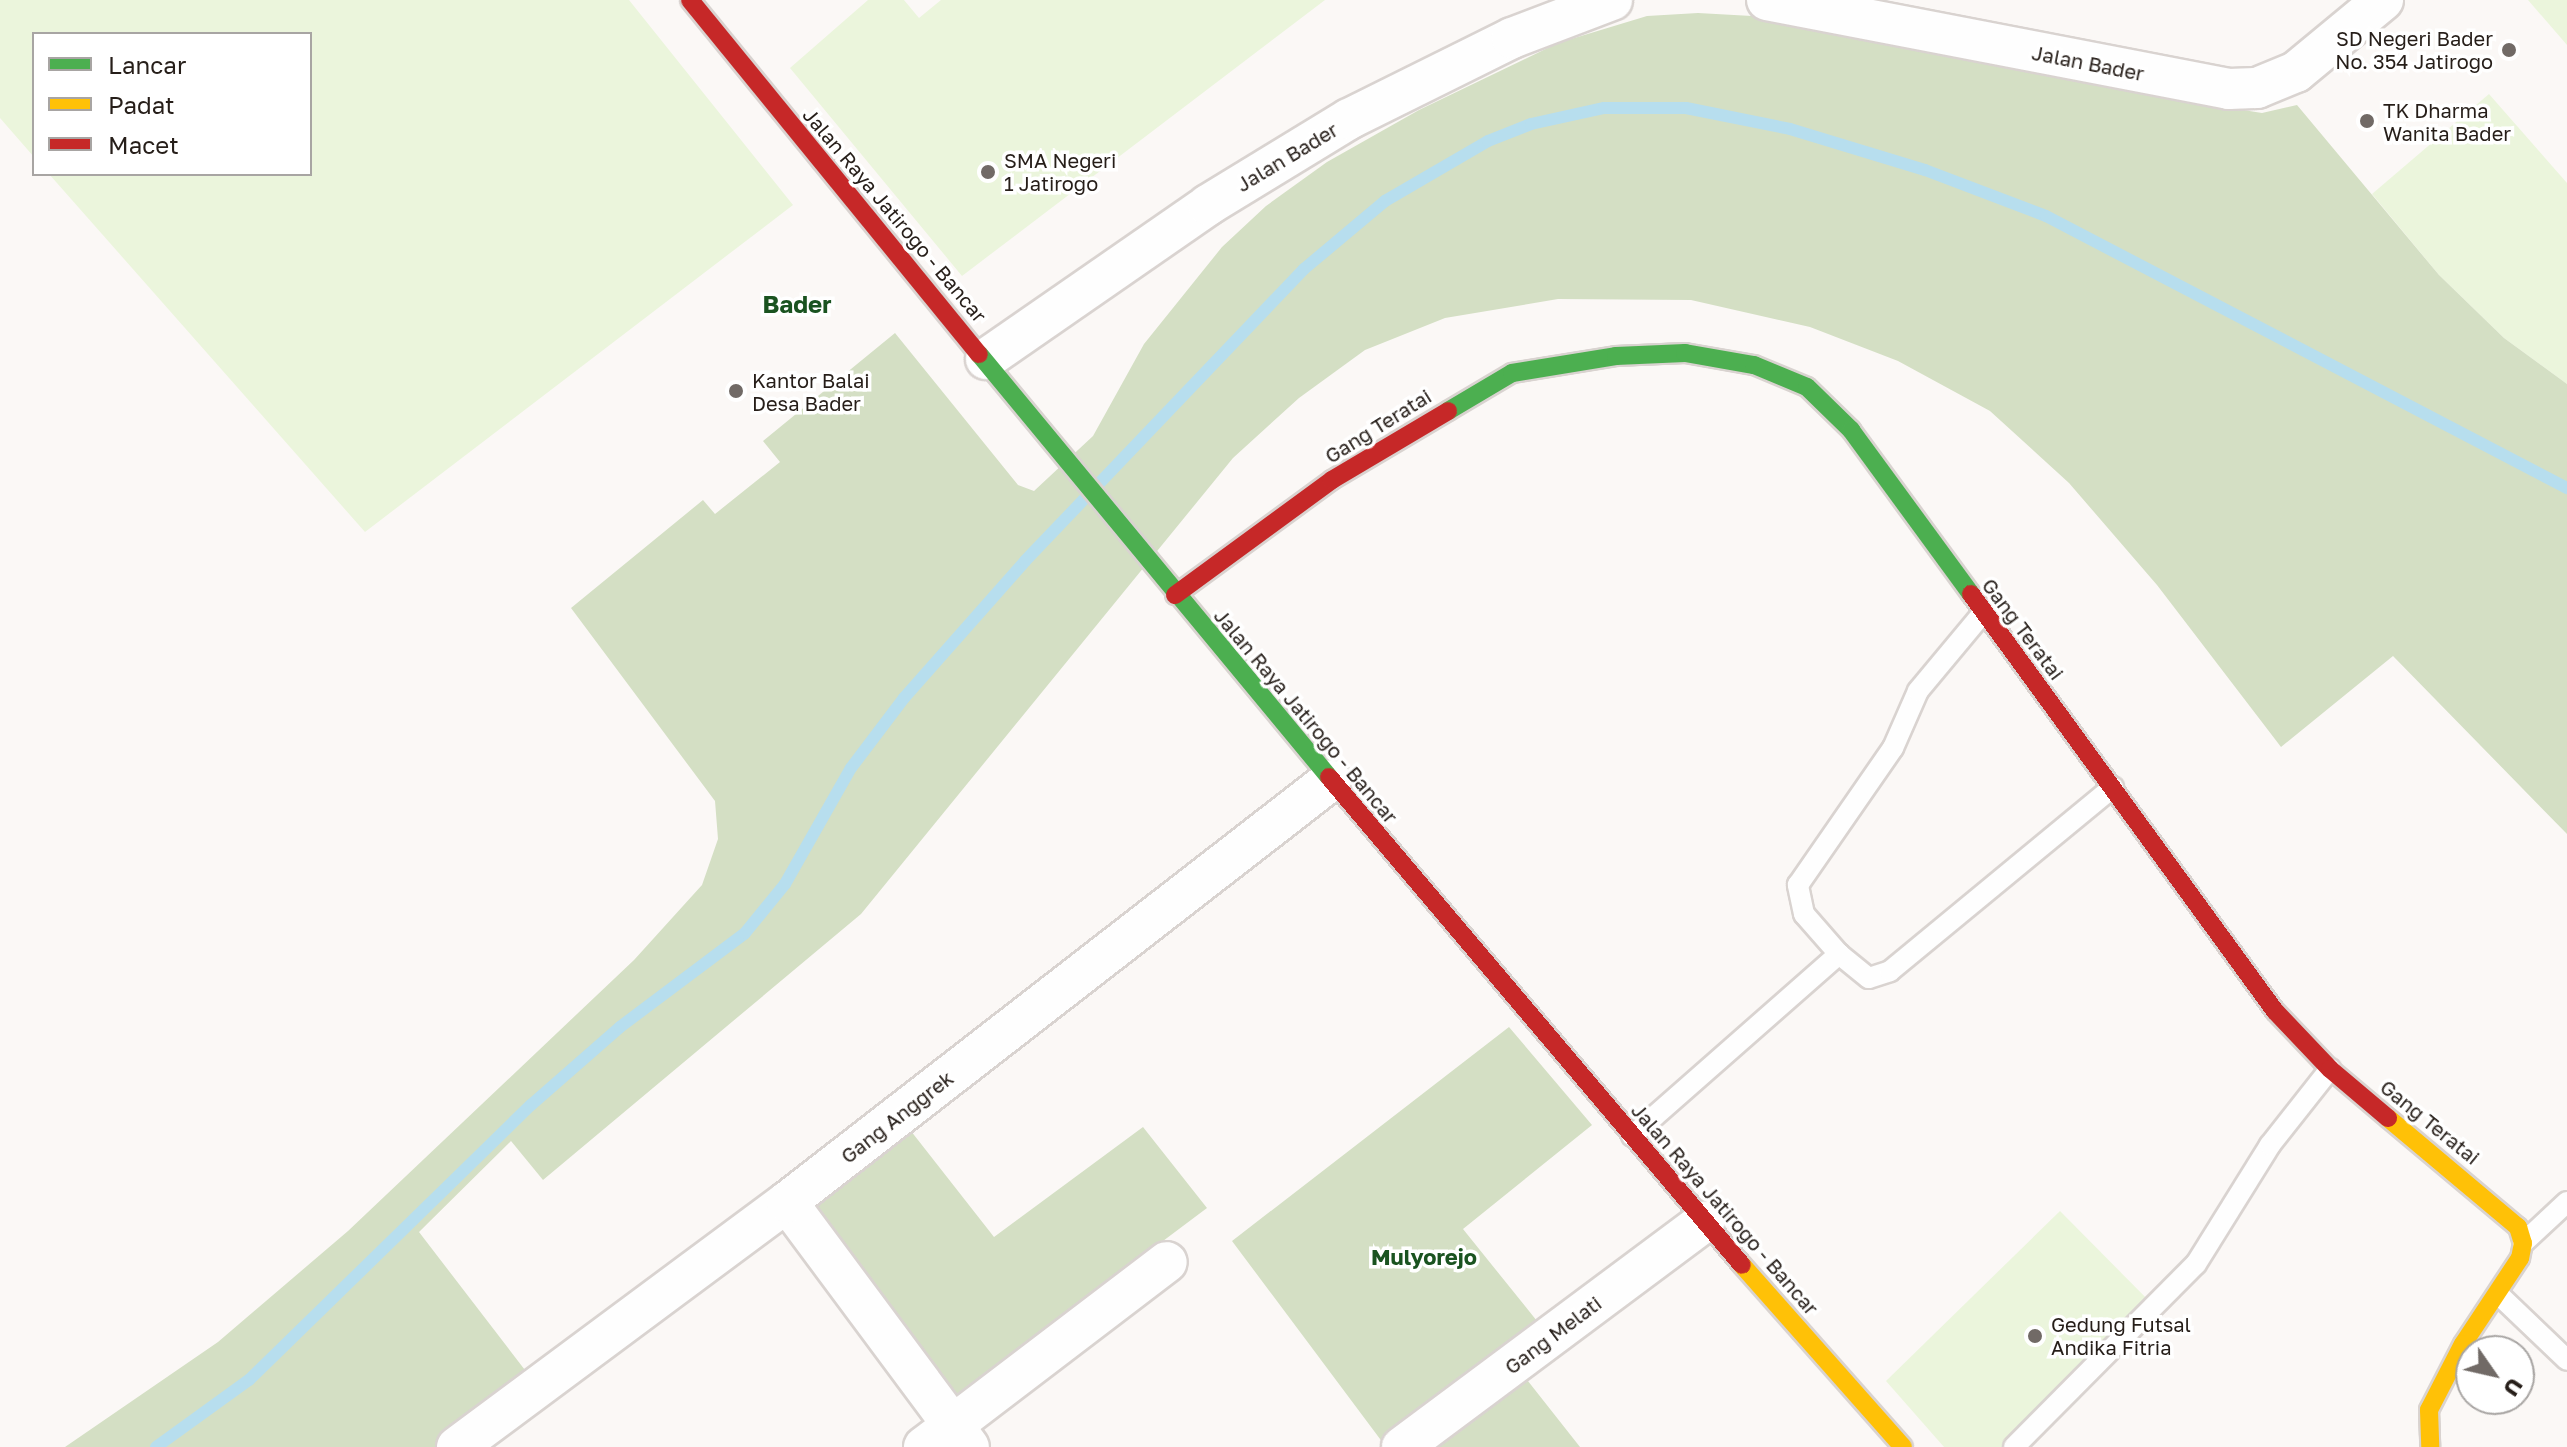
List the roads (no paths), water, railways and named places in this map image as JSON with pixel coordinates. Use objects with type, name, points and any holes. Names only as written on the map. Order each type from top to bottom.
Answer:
[{"type":"street","name":"Jalan Raya Jatirogo - Bancar","points":[[690,0],[986,359],[1175,595],[1704,1222],[1903,1447]]},
{"type":"street","name":"Jalan Bader","points":[[986,359],[1208,205],[1349,119],[1512,38],[1612,0]]},
{"type":"street","name":"Jalan Bader","points":[[1767,0],[2229,89],[2257,88],[2296,72],[2383,0]]},
{"type":"street","name":"Gang Teratai","points":[[1175,595],[1332,480],[1512,373],[1602,358],[1685,353],[1754,365],[1807,387],[1851,430],[2275,1011],[2330,1069],[2506,1213],[2523,1243]]},
{"type":"street","name":"Gang Anggrek","points":[[457,1447],[787,1202],[1331,780]]},
{"type":"street","points":[[787,1202],[949,1440],[1167,1262]]},
{"type":"street","name":"Gang Melati","points":[[1402,1447],[1704,1222]]},
{"type":"street","points":[[2430,1447],[2429,1410],[2440,1384],[2498,1294],[2523,1243]]},
{"type":"lane","points":[[1983,613],[1918,691],[1893,748],[1798,885],[1804,914],[1839,954],[1869,978],[1890,971],[2113,787]]},
{"type":"lane","points":[[1632,1136],[1839,954]]},
{"type":"lane","points":[[2014,1447],[2196,1264],[2270,1145],[2330,1069]]},
{"type":"lane","points":[[2523,1243],[2567,1202]]},
{"type":"lane","points":[[2498,1294],[2567,1360]]},
{"type":"waterway","points":[[156,1447],[249,1380],[531,1105],[620,1027],[745,933],[785,884],[851,768],[904,698],[1025,561],[1304,269],[1385,201],[1488,141],[1531,124],[1604,108],[1686,108],[1790,129],[1925,170],[2046,216],[2567,488]]},
{"type":"place","name":"SD Negeri Bader No. 354 Jatirogo","points":[[2509,50]]},
{"type":"place","name":"TK Dharma Wanita Bader","points":[[2367,121]]},
{"type":"place","name":"SMA Negeri 1 Jatirogo","points":[[988,172]]},
{"type":"place","name":"Kantor Balai Desa Bader","points":[[736,391]]},
{"type":"place","name":"Gedung Futsal Andika Fitria","points":[[2035,1336]]},
{"type":"district","name":"Bader","points":[[797,304]]},
{"type":"district","name":"Mulyorejo","points":[[1424,1257]]}]
